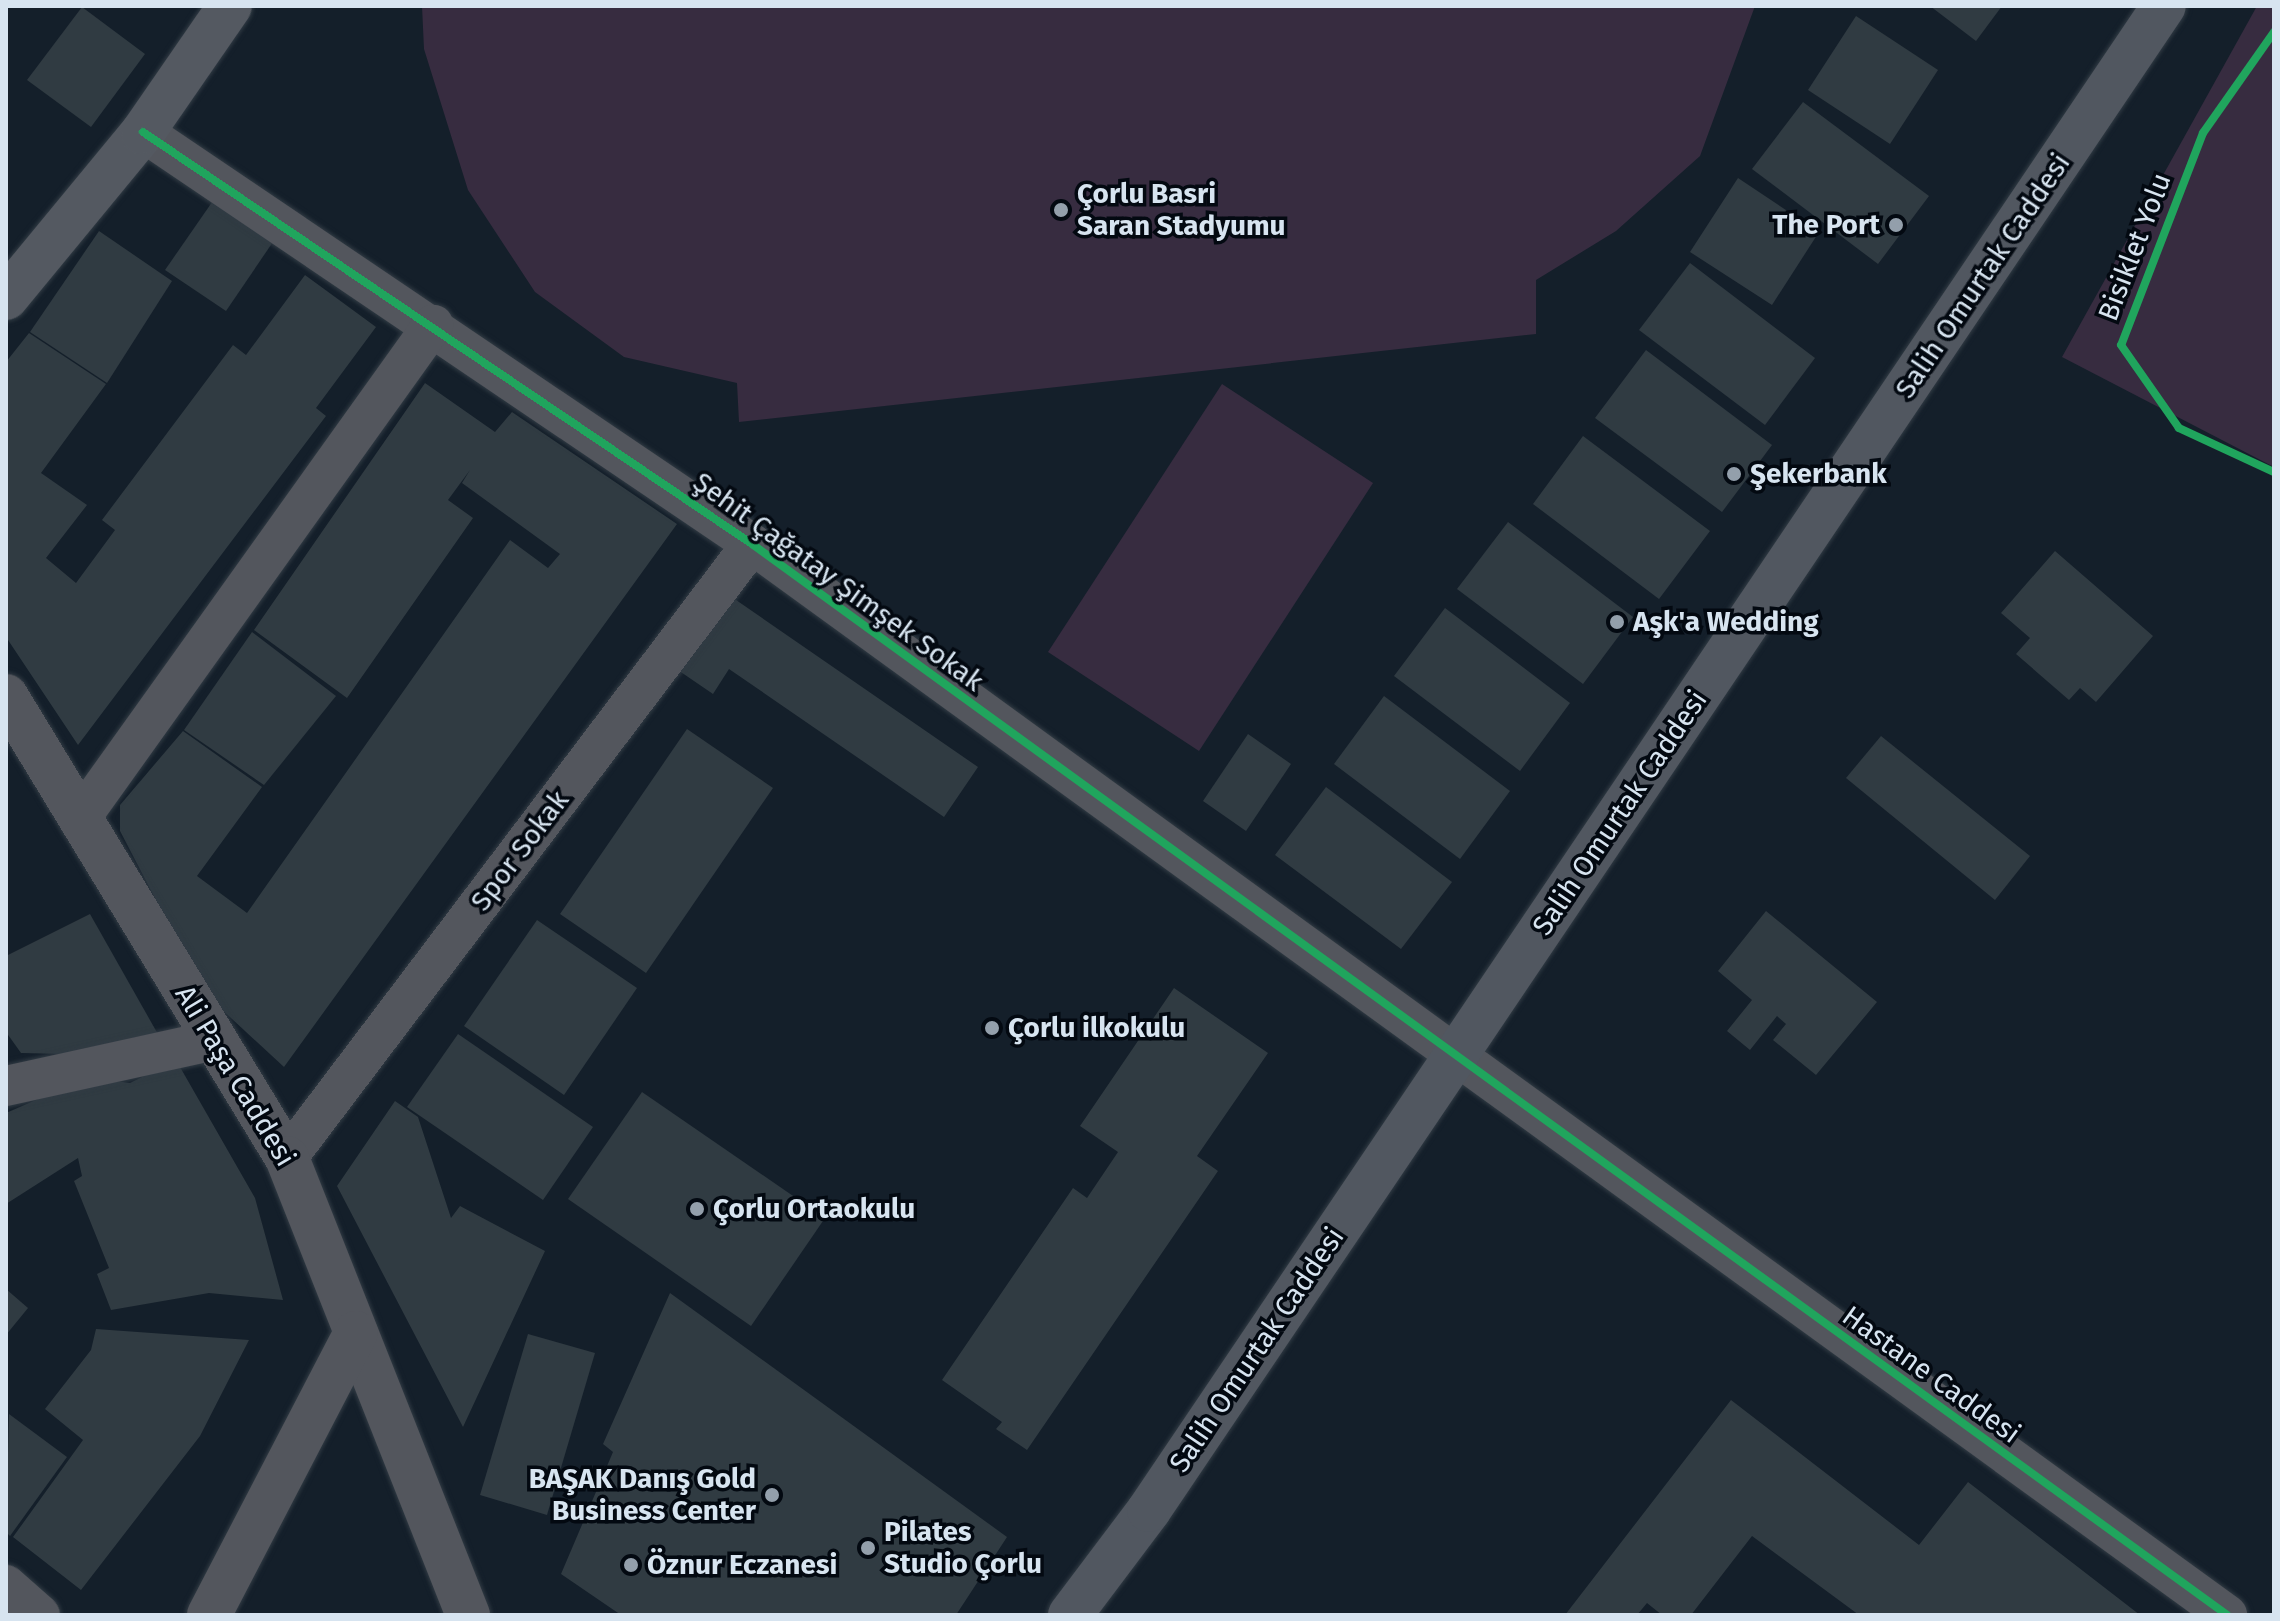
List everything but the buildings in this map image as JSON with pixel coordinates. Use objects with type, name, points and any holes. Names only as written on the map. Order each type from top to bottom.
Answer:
[{"type":"main road","points":[[6,298],[143,132],[230,6]]},
{"type":"main road","name":"Salih Omurtak Caddesi","points":[[1070,1615],[1454,1059],[2164,6]]},
{"type":"street","name":"Şehit Çağatay Şimşek Sokak","points":[[143,132],[433,325],[752,544],[1454,1059]]},
{"type":"street","points":[[79,820],[433,325]]},
{"type":"street","name":"Spor Sokak","points":[[287,1158],[752,544]]},
{"type":"street","name":"Ali Paşa Caddesi","points":[[6,696],[287,1158],[468,1615]]},
{"type":"street","points":[[6,1086],[215,1040]]},
{"type":"street","name":"Hastane Caddesi","points":[[1454,1059],[2227,1615]]},
{"type":"street","points":[[209,1615],[356,1333]]},
{"type":"street","points":[[6,1585],[40,1615]]},
{"type":"shaded area","name":"Çorlu Basri Saran Stadyumu","points":[[422,6],[1755,6],[1700,156],[1616,231],[1536,280],[1536,334],[739,422],[737,383],[624,357],[535,292],[468,190],[424,49]]},
{"type":"shaded area","points":[[2257,6],[2274,6],[2274,467],[2062,357]]},
{"type":"shaded area","points":[[1222,384],[1373,483],[1199,751],[1048,652]]},
{"type":"cycle path","name":"Bisiklet Yolu","points":[[2274,32],[2203,133],[2121,345],[2179,428],[2274,472]]},
{"type":"cycle path","points":[[143,132],[752,544],[2227,1615]]},
{"type":"place","name":"Çorlu Basri Saran Stadyumu","points":[[1061,210]]},
{"type":"place","name":"The Port","points":[[1896,225]]},
{"type":"place","name":"Şekerbank","points":[[1734,474]]},
{"type":"place","name":"Aşk'a Wedding","points":[[1617,622]]},
{"type":"place","name":"Çorlu ilkokulu","points":[[992,1028]]},
{"type":"place","name":"Çorlu Ortaokulu","points":[[697,1209]]},
{"type":"place","name":"BAŞAK Danış Gold Business Center","points":[[772,1495]]},
{"type":"place","name":"Pilates Studio Çorlu","points":[[868,1548]]},
{"type":"place","name":"Öznur Eczanesi","points":[[631,1565]]}]
